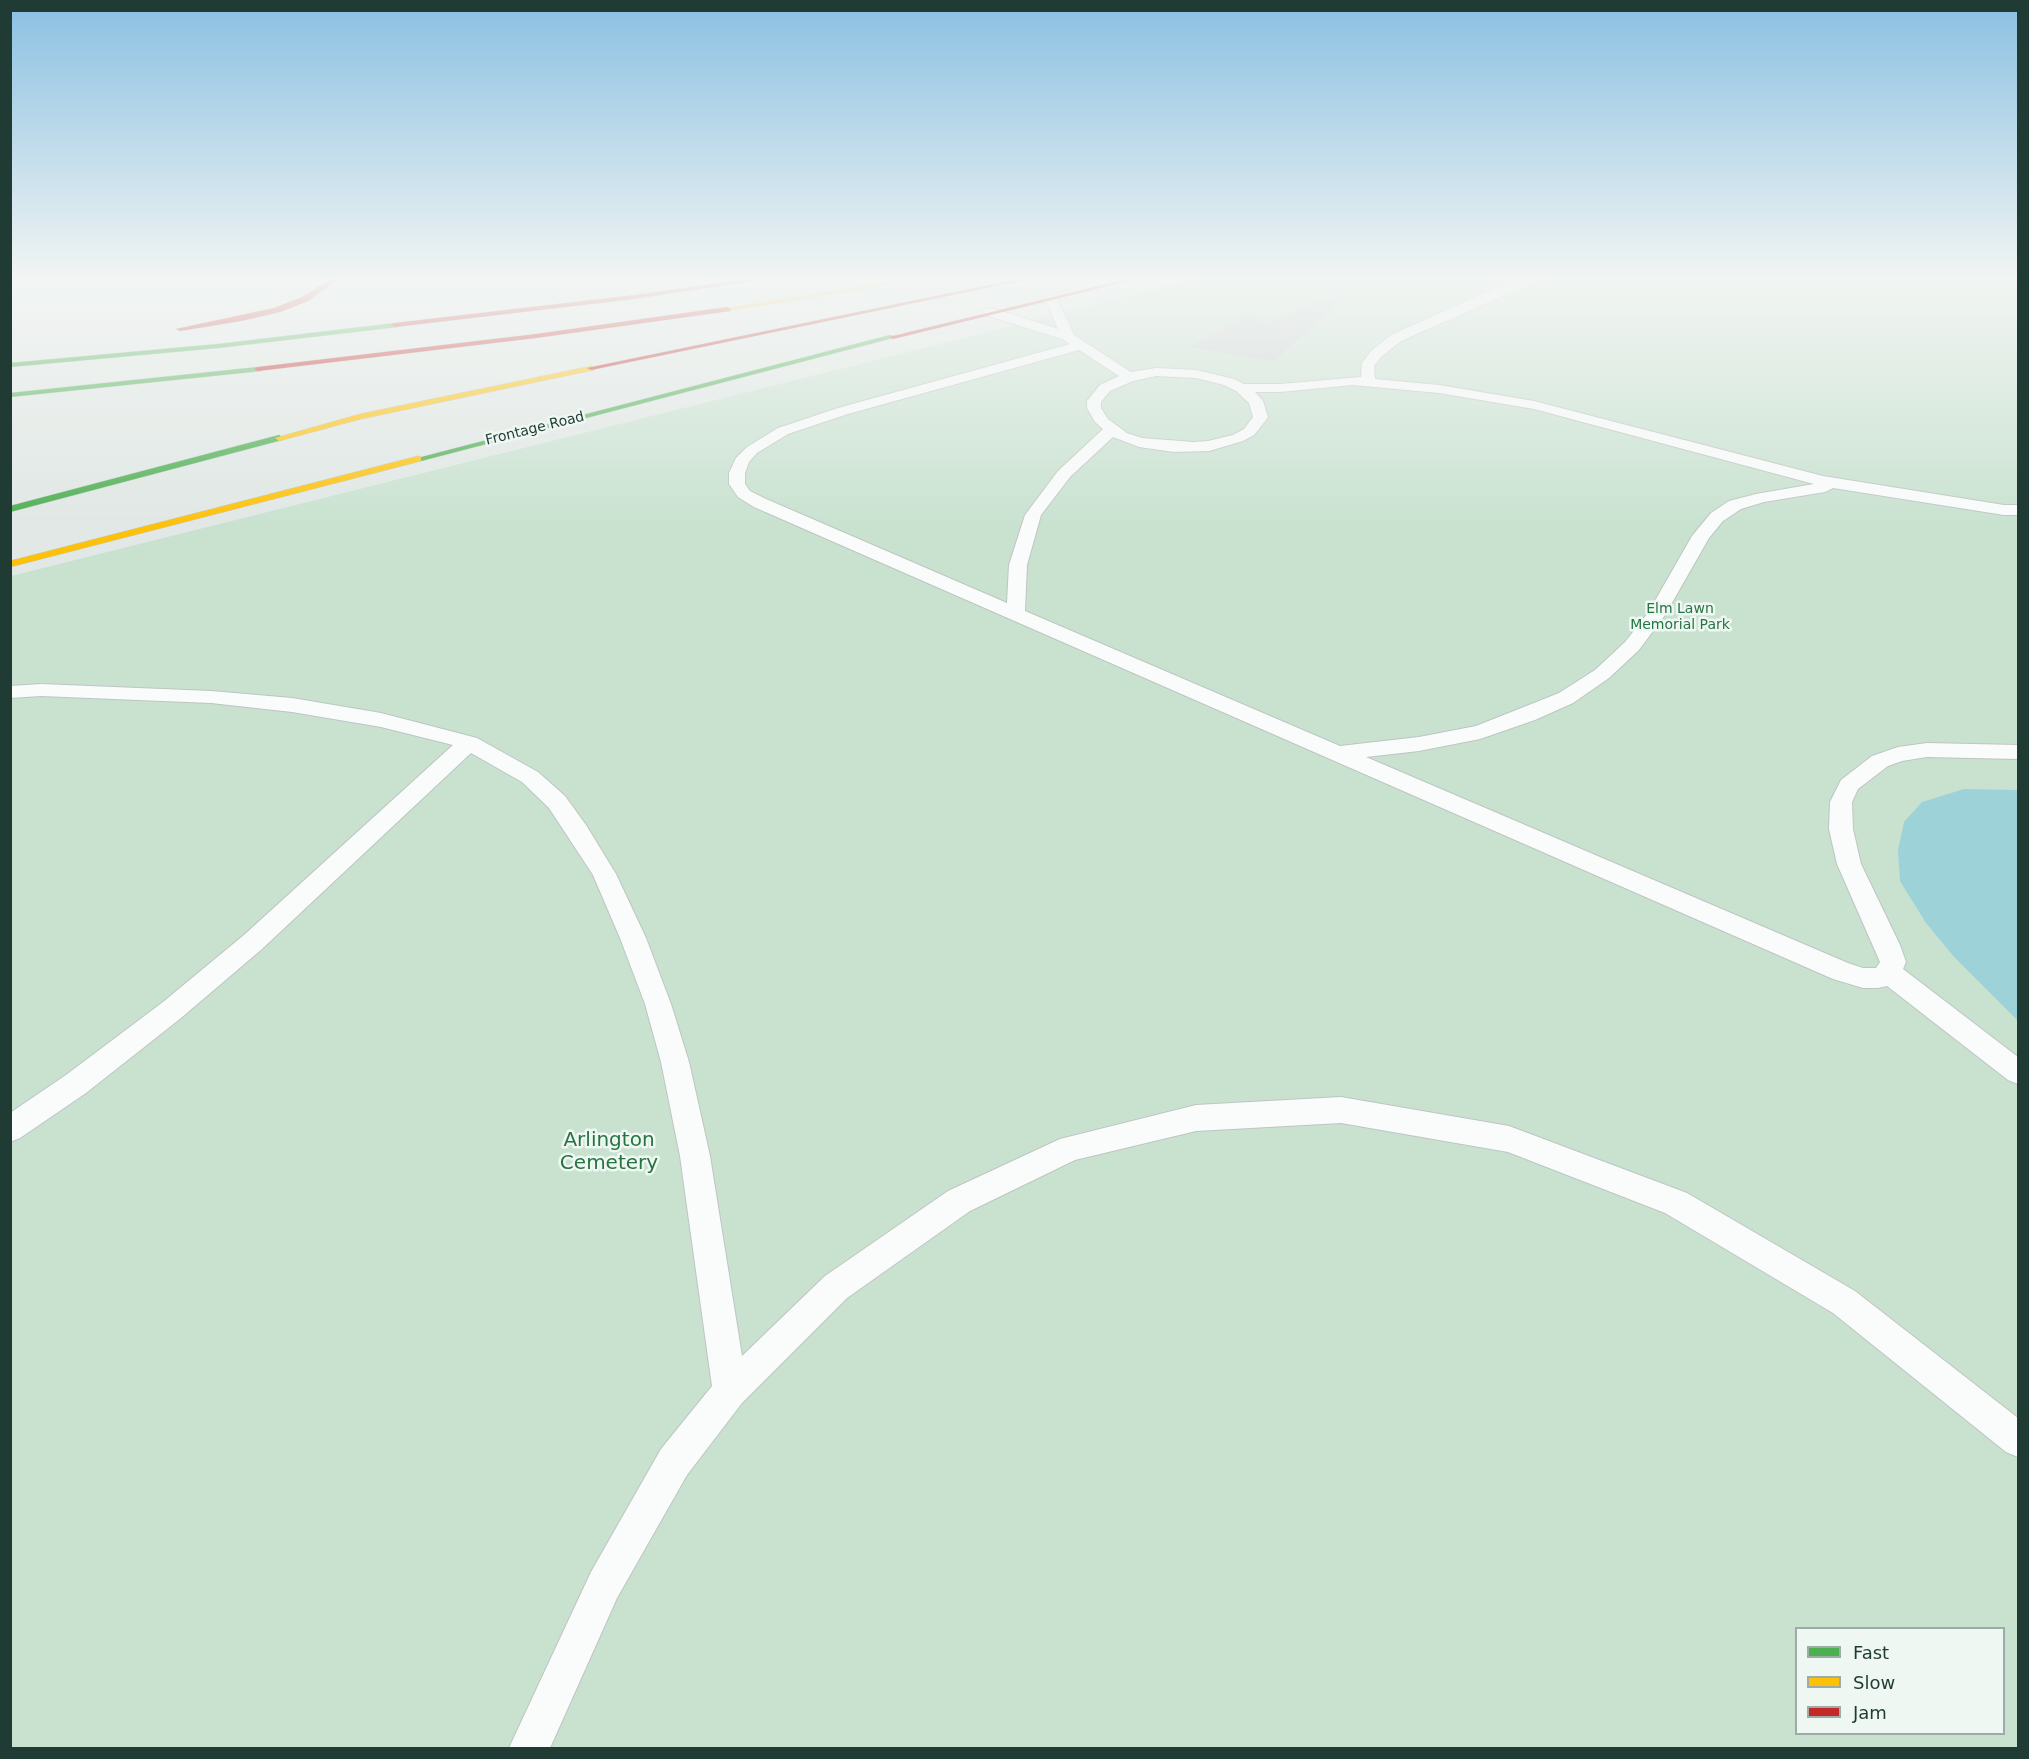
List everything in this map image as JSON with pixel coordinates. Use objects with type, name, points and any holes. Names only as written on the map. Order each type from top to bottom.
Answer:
[{"type":"main road","points":[[10,365],[42,362]]},
{"type":"main road","points":[[10,395],[122,385],[316,362]]},
{"type":"main road","points":[[10,508],[196,458],[382,412],[618,362]]},
{"type":"main road","name":"Frontage Road","points":[[10,564],[795,362]]},
{"type":"lane","points":[[1005,362],[805,422],[768,439],[752,450],[742,461],[737,473],[737,484],[744,494],[759,503],[1842,972],[1863,978],[1878,978],[1889,973],[1893,962],[1849,864],[1841,830],[1841,802],[1849,785],[1880,761],[1898,754],[1927,750],[2019,752]]},
{"type":"lane","points":[[1107,362],[1129,377]]},
{"type":"lane","points":[[1368,382],[1367,366],[1370,362]]},
{"type":"lane","points":[[1156,372],[1196,374],[1229,382],[1241,388],[1256,401],[1261,417],[1249,432],[1225,443],[1193,447],[1156,445],[1139,441],[1111,430],[1097,417],[1094,401],[1105,388],[1129,377],[1156,372]]},
{"type":"lane","points":[[1241,388],[1368,382],[1439,389],[1534,405],[1857,488],[2014,511]]},
{"type":"lane","points":[[1016,614],[1018,565],[1033,515],[1064,474],[1111,430]]},
{"type":"lane","points":[[1337,753],[1419,744],[1480,732],[1528,716],[1566,698],[1602,674],[1632,646],[1656,615],[1701,536],[1717,517],[1735,505],[1792,491],[1819,487],[1857,488]]},
{"type":"lane","points":[[10,692],[41,690],[125,692],[211,697],[292,705],[381,720],[469,743],[530,777],[557,802],[578,831],[603,874],[633,938],[658,1004],[675,1062],[696,1166],[730,1390]]},
{"type":"lane","points":[[10,1129],[76,1084],[190,995],[253,942],[469,743]]},
{"type":"lane","points":[[1889,973],[2019,1072]]},
{"type":"lane","points":[[530,1749],[603,1584],[674,1462],[730,1390],[836,1287],[958,1201],[1070,1148],[1196,1118],[1341,1110],[1509,1139],[1676,1203],[1844,1302],[2019,1440]]},
{"type":"green space","name":"Arlington Cemetery","points":[[868,362],[2018,362],[2018,1748],[11,1748],[11,576]]},
{"type":"water","points":[[1964,789],[2018,790],[2018,1021],[1955,958],[1926,923],[1900,881],[1898,850],[1904,822],[1922,802]]},
{"type":"traffic: fast","points":[[10,365],[42,362]]},
{"type":"traffic: fast","points":[[418,459],[795,362]]},
{"type":"traffic: fast","points":[[10,395],[258,369]]},
{"type":"traffic: fast","points":[[10,509],[279,438]]},
{"type":"traffic: slow","points":[[279,438],[360,417],[591,368]]},
{"type":"traffic: slow","points":[[10,564],[418,459]]},
{"type":"traffic: jam","points":[[258,369],[316,362]]},
{"type":"traffic: jam","points":[[591,368],[620,362]]},
{"type":"park label","name":"Elm Lawn Memorial Park","points":[[1680,618]]}]
